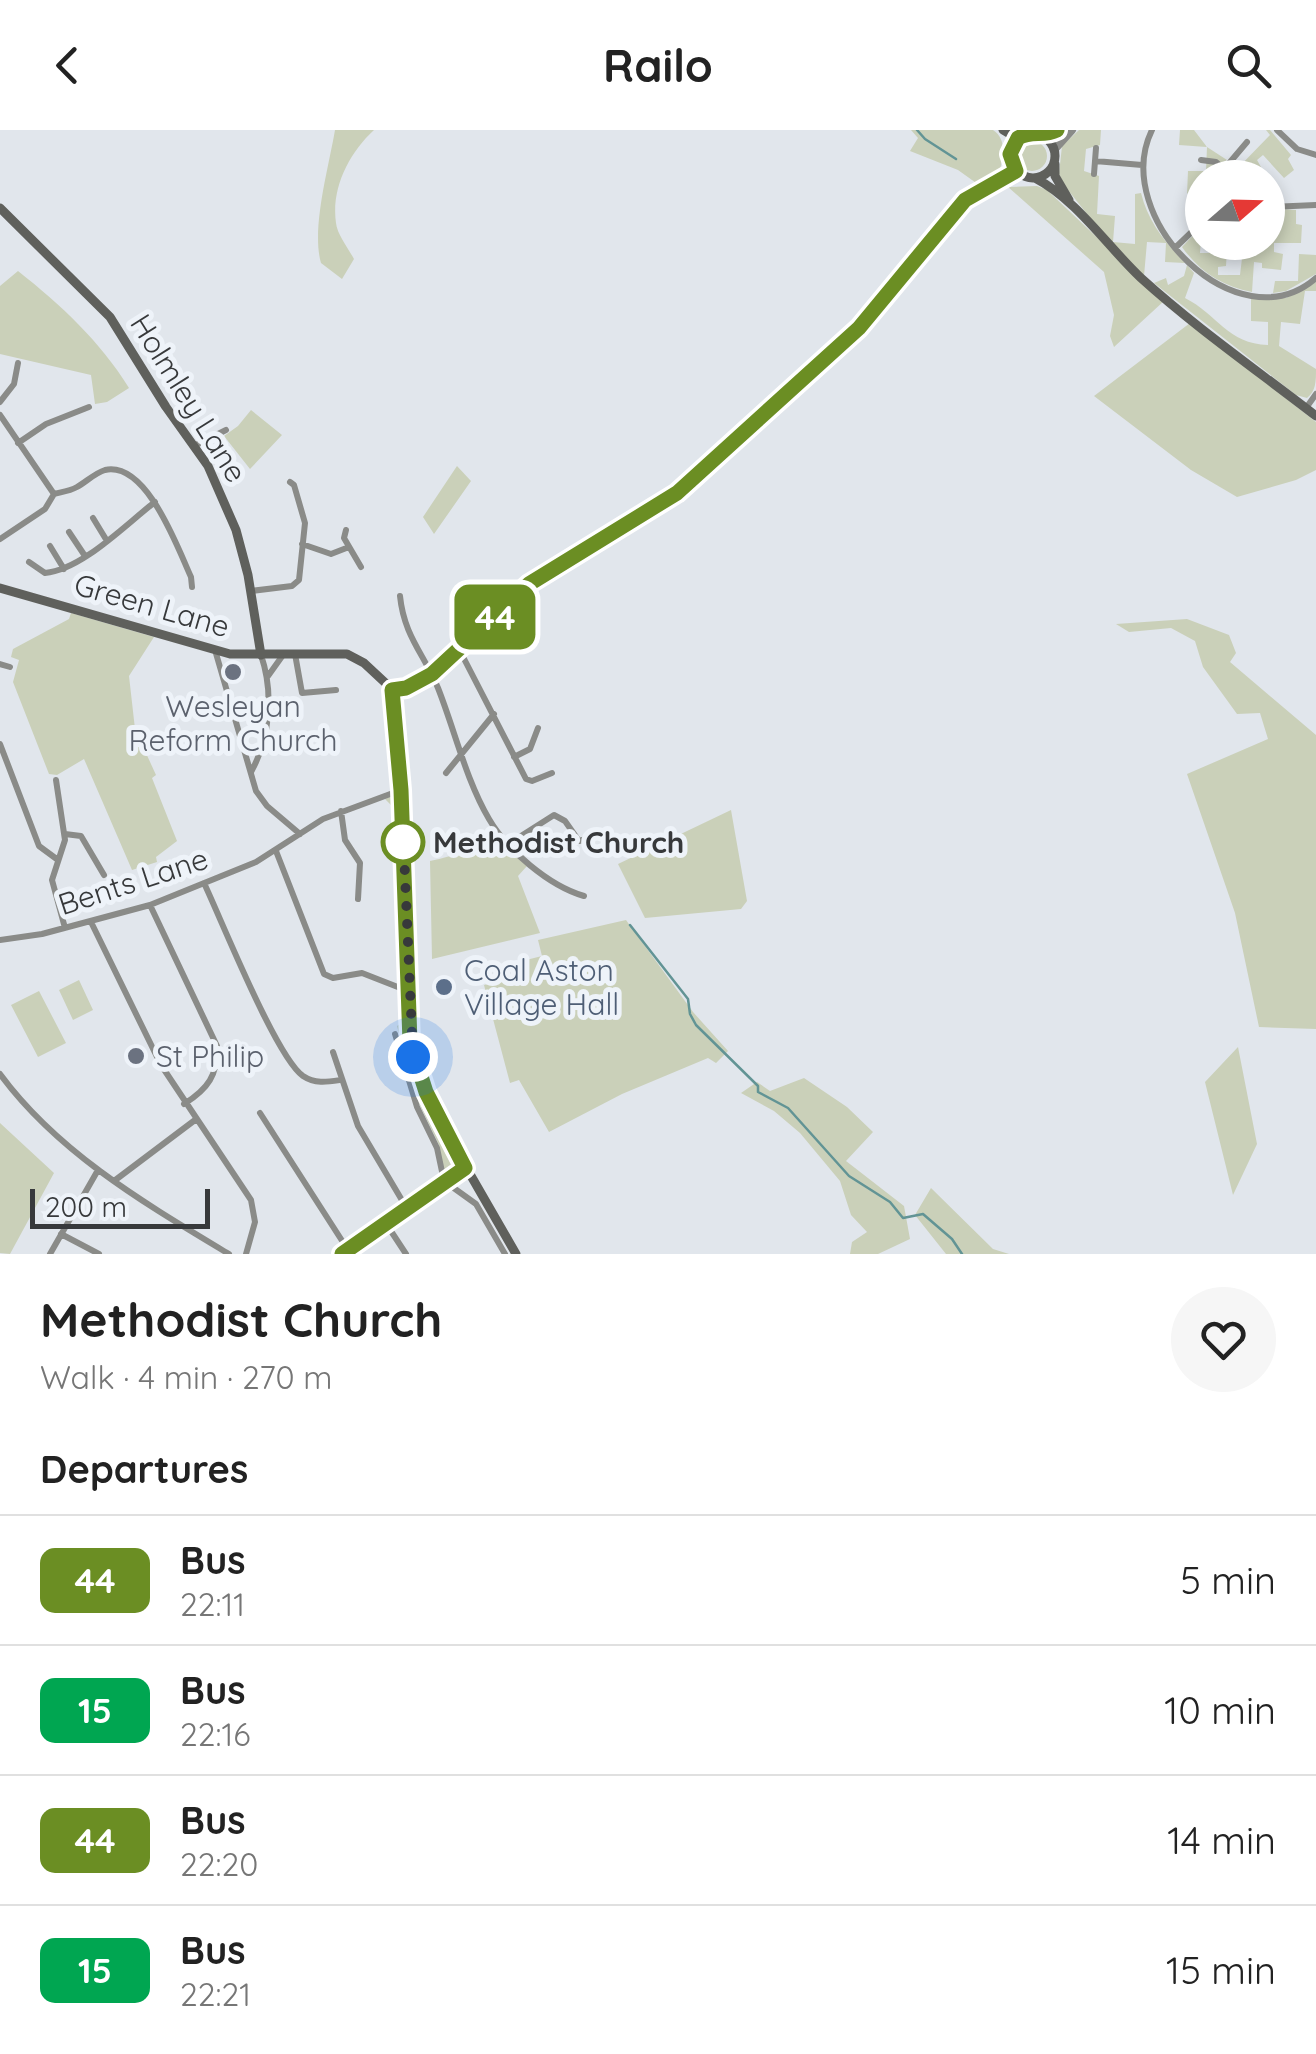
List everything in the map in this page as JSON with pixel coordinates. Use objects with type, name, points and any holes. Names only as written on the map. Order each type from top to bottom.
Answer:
[{"type":"main road","points":[[1003,130],[1018,138]]},
{"type":"main road","points":[[1076,210],[1056,176],[1054,156],[1044,136],[1032,133],[1018,138],[1010,154],[1016,171],[1048,185],[1144,280],[1316,416]]},
{"type":"main road","points":[[1035,178],[1043,176],[1054,156]]},
{"type":"main road","points":[[516,1254],[465,1168],[418,1074],[410,1042],[401,790],[392,690],[406,688],[432,674],[529,584],[677,493],[859,328],[965,200],[1016,171]]},
{"type":"main road","name":"Holmley Lane","points":[[0,208],[110,318],[208,466],[226,506],[250,591],[262,655]]},
{"type":"main road","name":"Green Lane","points":[[0,588],[215,650],[352,656],[392,690]]},
{"type":"street","points":[[1044,136],[1057,130]]},
{"type":"street","points":[[1054,156],[1072,130]]},
{"type":"street","points":[[1152,130],[1142,165],[1149,207],[1176,247],[1202,275],[1246,294],[1286,294],[1316,278]]},
{"type":"street","points":[[1281,132],[1298,150],[1316,156]]},
{"type":"street","points":[[1232,160],[1247,142]]},
{"type":"street","points":[[1094,174],[1096,148]]},
{"type":"street","points":[[1095,161],[1142,165]]},
{"type":"street","points":[[1285,205],[1316,204]]},
{"type":"street","points":[[1176,247],[1185,238]]},
{"type":"street","points":[[0,402],[11,390],[14,367]]},
{"type":"street","points":[[1306,408],[1316,394]]},
{"type":"street","points":[[18,442],[46,424],[89,406]]},
{"type":"street","points":[[0,415],[54,494]]},
{"type":"street","points":[[193,446],[223,431],[216,422]]},
{"type":"street","points":[[0,539],[45,509],[54,494],[108,470],[140,486],[155,502],[192,586]]},
{"type":"street","points":[[250,591],[296,584],[301,575],[305,523],[290,482]]},
{"type":"street","points":[[29,562],[45,573],[64,569],[155,502]]},
{"type":"street","points":[[93,518],[107,540]]},
{"type":"street","points":[[346,530],[348,547],[361,567]]},
{"type":"street","points":[[69,532],[84,556]]},
{"type":"street","points":[[302,544],[336,554],[348,547]]},
{"type":"street","points":[[50,546],[64,569]]},
{"type":"street","points":[[400,596],[410,639],[432,674],[489,819],[550,882],[584,896]]},
{"type":"street","points":[[215,650],[261,799],[300,834],[341,811],[401,790]]},
{"type":"street","points":[[459,650],[528,781],[552,774]]},
{"type":"street","points":[[268,676],[284,654]]},
{"type":"street","points":[[295,654],[302,693],[336,690]]},
{"type":"street","points":[[251,772],[266,741],[268,676],[262,655]]},
{"type":"street","points":[[0,664],[10,667]]},
{"type":"street","points":[[446,773],[494,714]]},
{"type":"street","points":[[514,757],[530,748],[538,728]]},
{"type":"street","points":[[0,744],[39,846],[58,860]]},
{"type":"street","points":[[245,751],[261,754]]},
{"type":"street","points":[[56,780],[65,834],[52,880],[64,928]]},
{"type":"street","points":[[341,811],[345,840],[360,863],[358,899]]},
{"type":"street","points":[[510,843],[554,815],[566,821],[580,841],[597,836]]},
{"type":"street","points":[[65,834],[82,836],[104,875]]},
{"type":"street","name":"Bents Lane","points":[[0,940],[91,922],[150,905],[276,851],[300,834]]},
{"type":"street","points":[[276,851],[324,974],[334,978],[362,974],[408,991]]},
{"type":"street","points":[[204,883],[296,1069],[315,1082],[340,1080]]},
{"type":"street","points":[[150,905],[217,1046],[216,1068],[210,1083],[184,1104]]},
{"type":"street","points":[[91,922],[141,1029],[194,1120],[254,1207],[254,1230],[246,1254]]},
{"type":"street","points":[[395,1034],[417,1107],[439,1154],[444,1181],[476,1204],[505,1254]]},
{"type":"street","points":[[333,1052],[358,1126],[406,1207]]},
{"type":"street","points":[[0,1074],[44,1126],[98,1170],[228,1254]]},
{"type":"street","points":[[260,1113],[345,1252],[465,1168]]},
{"type":"street","points":[[114,1181],[194,1120]]},
{"type":"street","points":[[50,1254],[98,1170]]},
{"type":"street","points":[[385,1222],[406,1254]]},
{"type":"street","points":[[61,1234],[99,1254]]},
{"type":"green space","points":[[335,130],[374,130],[350,160],[336,197],[337,227],[354,259],[342,279],[321,263],[318,249],[319,215]]},
{"type":"green space","points":[[911,130],[993,130],[1002,143],[1000,170],[979,185],[958,170],[910,151],[918,138]]},
{"type":"green space","points":[[1079,130],[1101,130],[1100,145],[1086,149],[1084,171],[1099,176],[1097,214],[1115,216],[1113,242],[1135,244],[1135,194],[1141,193],[1158,231],[1185,263],[1165,262],[1166,243],[1147,242],[1144,276],[1111,244],[1059,174],[1062,146]]},
{"type":"green space","points":[[1180,130],[1194,130],[1207,147],[1179,145]]},
{"type":"green space","points":[[1266,130],[1291,155],[1288,159],[1294,170],[1285,177],[1285,160],[1268,160],[1263,155],[1257,160],[1246,160],[1270,135]]},
{"type":"green space","points":[[1032,141],[1043,145],[1047,156],[1043,167],[1032,171],[1021,167],[1017,156],[1021,145]]},
{"type":"green space","points":[[1207,147],[1227,160],[1206,160]]},
{"type":"green space","points":[[1037,186],[1047,190],[1164,301],[1114,347],[1110,336],[1114,315],[1104,272],[1008,187]]},
{"type":"green space","points":[[1285,209],[1296,210],[1296,224],[1302,225],[1301,243],[1285,243]]},
{"type":"green space","points":[[1299,254],[1316,255],[1316,274],[1286,291],[1273,293],[1275,281],[1298,281]]},
{"type":"green space","points":[[1193,260],[1226,260],[1226,266],[1218,267],[1218,275],[1240,275],[1242,260],[1282,260],[1281,270],[1262,268],[1262,263],[1254,262],[1252,292],[1212,277]]},
{"type":"green space","points":[[1187,265],[1194,273],[1185,298],[1233,334],[1268,345],[1268,322],[1251,321],[1251,298],[1286,298],[1316,282],[1316,291],[1305,291],[1300,324],[1281,322],[1279,346],[1316,369],[1314,389],[1307,398],[1296,395],[1154,283],[1166,278],[1168,285],[1184,276]]},
{"type":"green space","points":[[18,271],[79,325],[129,388],[107,402],[95,404],[91,375],[0,354],[0,286]]},
{"type":"green space","points":[[1190,323],[1316,422],[1316,470],[1237,497],[1191,470],[1094,396]]},
{"type":"green space","points":[[251,410],[282,435],[250,469],[224,436]]},
{"type":"green space","points":[[457,466],[471,481],[434,534],[423,517]]},
{"type":"green space","points":[[71,613],[154,637],[129,676],[135,729],[156,775],[152,778],[177,841],[156,857],[157,862],[132,870],[84,759],[57,775],[49,774],[13,682],[19,660],[11,657],[13,649],[69,619]]},
{"type":"green space","points":[[1187,619],[1229,635],[1236,653],[1230,662],[1316,735],[1316,1029],[1259,1027],[1235,913],[1187,774],[1268,739],[1260,713],[1237,714],[1203,667],[1195,641],[1171,628],[1129,632],[1116,624]]},
{"type":"green space","points":[[398,797],[401,978],[392,806],[385,799]]},
{"type":"green space","points":[[731,810],[747,901],[741,909],[645,918],[618,864]]},
{"type":"green space","points":[[502,839],[527,866],[518,876],[540,933],[432,959],[430,861]]},
{"type":"green space","points":[[626,920],[693,1012],[728,1051],[716,1063],[708,1058],[622,1094],[549,1132],[519,1080],[510,1083],[484,985],[525,974],[522,961],[542,956],[538,940]]},
{"type":"green space","points":[[79,980],[93,1010],[73,1020],[59,990]]},
{"type":"green space","points":[[39,991],[66,1043],[38,1057],[11,1005]]},
{"type":"green space","points":[[404,1021],[410,1067],[455,1157],[456,1170],[448,1175],[439,1145],[415,1095],[397,1026]]},
{"type":"green space","points":[[1238,1047],[1257,1144],[1233,1195],[1205,1082]]},
{"type":"green space","points":[[804,1078],[847,1107],[873,1132],[846,1161],[904,1206],[910,1239],[878,1254],[850,1254],[852,1242],[867,1232],[851,1215],[840,1181],[800,1133],[774,1111],[741,1093],[757,1082],[770,1091]]},
{"type":"green space","points":[[0,1123],[54,1173],[10,1254],[0,1253]]},
{"type":"green space","points":[[931,1188],[993,1249],[1009,1254],[946,1254],[915,1215]]},
{"type":"waterway","points":[[917,130],[956,159]]},
{"type":"waterway","points":[[630,925],[688,999],[696,1025],[758,1086],[758,1092],[788,1108],[849,1176],[890,1202],[903,1218],[923,1214],[952,1239],[962,1254]]},
{"type":"bus line","name":"44","points":[[342,1254],[465,1168],[418,1074],[410,1042],[401,790],[392,690],[406,688],[432,674],[529,584],[677,493],[859,328],[965,200],[1016,171],[1010,154],[1018,138],[1032,133],[1044,136],[1057,130]]},
{"type":"place","name":"Wesleyan Reform Church","points":[[233,672]]},
{"type":"place","name":"Methodist Church","points":[[403,842]]},
{"type":"place","name":"Coal Aston Village Hall","points":[[444,987]]},
{"type":"place","name":"St Philip","points":[[136,1056]]},
{"type":"route","points":[[403,842],[403,829],[413,1057]]}]
